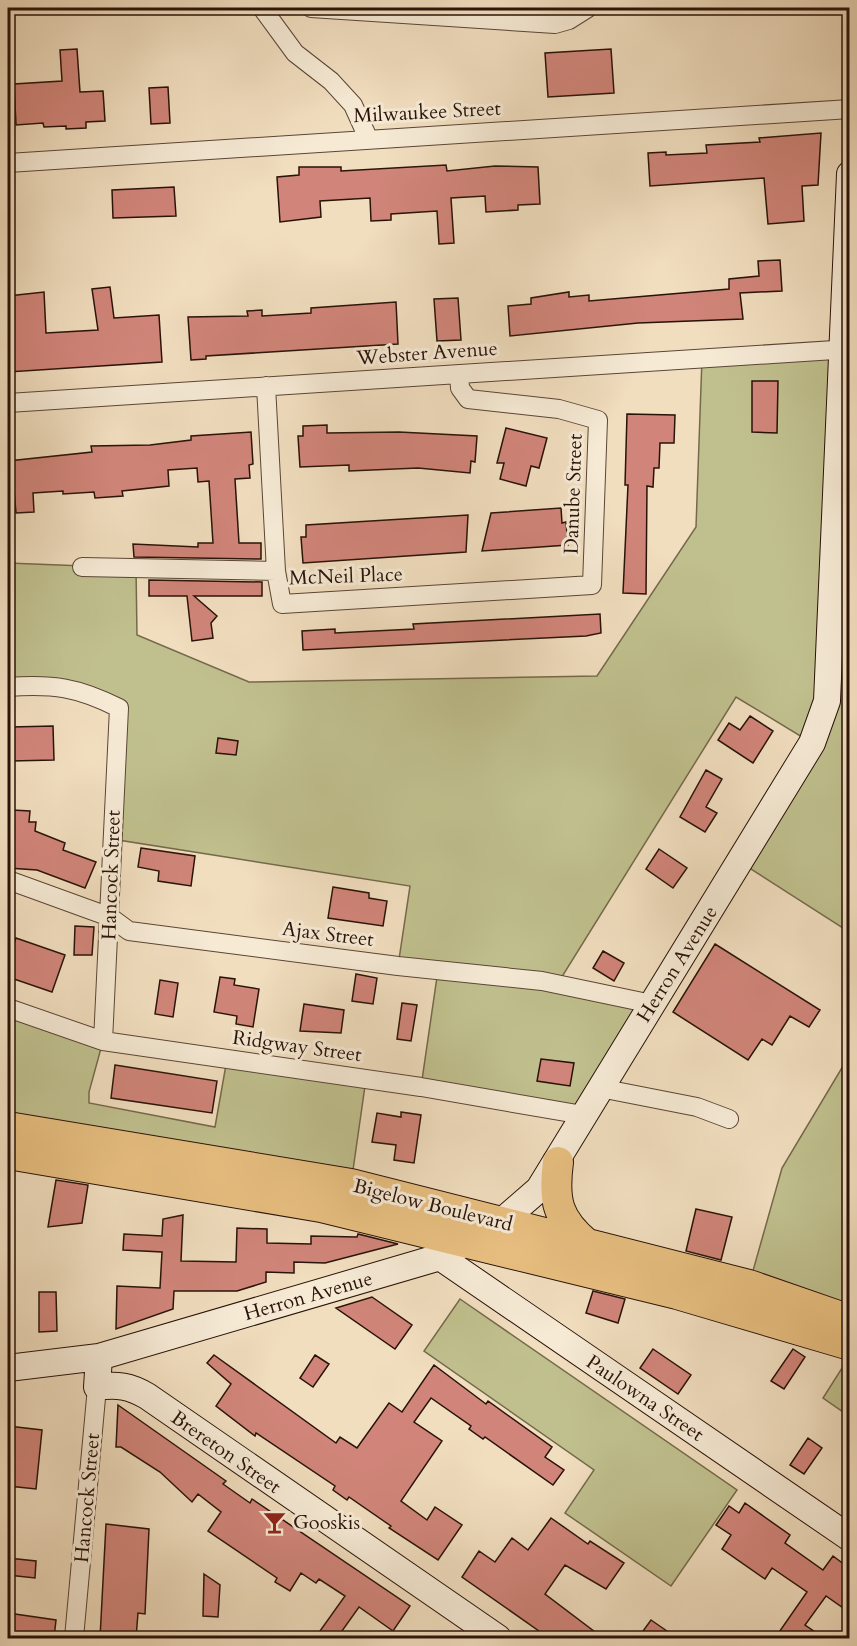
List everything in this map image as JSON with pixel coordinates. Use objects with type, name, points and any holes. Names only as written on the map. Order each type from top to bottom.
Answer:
[{"type":"main road","name":"Bigelow Boulevard","points":[[8,1127],[293,1173],[397,1195],[749,1285],[849,1320]]},
{"type":"main road","name":"Bigelow Boulevard","points":[[8,1154],[321,1207],[677,1294],[849,1346]]},
{"type":"main road","points":[[558,1162],[556,1180],[559,1209],[572,1231],[587,1244]]},
{"type":"street","points":[[262,8],[295,53],[331,81],[353,105],[368,138]]},
{"type":"street","points":[[311,8],[562,22],[588,8]]},
{"type":"street","points":[[539,8],[562,22]]},
{"type":"street","name":"Milwaukee Street","points":[[8,163],[368,138],[849,109]]},
{"type":"street","name":"Herron Avenue","points":[[8,1368],[99,1357],[440,1257],[501,1222],[533,1195],[558,1162],[583,1115],[812,743],[827,700],[847,351],[849,174]]},
{"type":"street","name":"Webster Avenue","points":[[8,403],[847,351]]},
{"type":"street","name":"Danube Street","points":[[459,374],[460,388],[468,399],[559,409],[598,420],[592,585]]},
{"type":"street","name":"McNeil Place","points":[[266,386],[276,571],[282,604],[592,585]]},
{"type":"street","points":[[82,567],[276,571]]},
{"type":"street","name":"Hancock Street","points":[[8,687],[44,685],[86,692],[119,708],[103,1041]]},
{"type":"street","name":"Ajax Street","points":[[8,880],[110,917],[129,930],[398,966],[550,982],[652,1004]]},
{"type":"street","name":"Ridgway Street","points":[[8,1008],[103,1041],[421,1087],[583,1115]]},
{"type":"street","points":[[600,1088],[697,1107],[729,1119]]},
{"type":"street","name":"Paulowna Street","points":[[440,1257],[849,1538]]},
{"type":"street","name":"Hancock Street","points":[[74,1638],[99,1357]]},
{"type":"street","name":"Brereton Street","points":[[97,1387],[112,1384],[132,1388],[147,1396],[498,1638]]},
{"type":"green space","points":[[849,356],[849,932],[740,862],[812,743],[736,697],[558,983],[652,1004],[583,1115],[421,1087],[438,970],[398,966],[410,886],[112,839],[119,708],[86,692],[8,687],[8,563],[136,568],[137,635],[249,682],[597,676],[696,527],[702,358]]},
{"type":"green space","points":[[8,1007],[103,1041],[89,1092],[89,1103],[215,1127],[227,1059],[366,1079],[351,1184],[8,1127]]},
{"type":"green space","points":[[849,1056],[849,1320],[749,1285],[782,1168]]},
{"type":"green space","points":[[460,1299],[737,1490],[671,1586],[565,1513],[594,1470],[424,1351]]},
{"type":"green space","points":[[849,1357],[849,1416],[823,1398]]},
{"type":"building","points":[[77,49],[80,92],[103,91],[105,121],[86,122],[86,128],[66,129],[66,126],[44,127],[43,123],[16,125],[14,84],[62,81],[60,50]]},
{"type":"building","points":[[611,49],[614,93],[548,97],[545,53]]},
{"type":"building","points":[[168,87],[170,123],[151,124],[149,88]]},
{"type":"building","points":[[821,133],[818,185],[802,186],[804,221],[768,224],[764,178],[650,186],[648,153],[666,152],[666,155],[707,153],[706,145],[760,142],[759,138]]},
{"type":"building","points":[[446,165],[447,171],[495,166],[538,167],[540,204],[518,205],[518,210],[486,212],[485,196],[451,198],[454,243],[439,244],[437,211],[391,214],[391,220],[371,221],[370,198],[320,201],[321,217],[280,222],[277,177],[299,175],[299,167],[341,167],[341,171]]},
{"type":"building","points":[[174,187],[176,216],[113,218],[112,190]]},
{"type":"building","points":[[780,260],[782,291],[740,293],[743,319],[638,323],[510,336],[508,306],[531,304],[531,298],[569,292],[569,297],[589,295],[589,301],[729,289],[729,279],[759,276],[758,261]]},
{"type":"building","points":[[110,287],[114,318],[159,315],[162,362],[8,372],[8,296],[44,292],[46,333],[98,330],[92,289]]},
{"type":"building","points":[[458,298],[461,340],[437,341],[434,299]]},
{"type":"building","points":[[396,302],[398,344],[206,356],[206,359],[191,360],[188,317],[248,316],[247,311],[262,310],[262,316],[311,313],[311,308]]},
{"type":"building","points":[[752,381],[778,381],[777,433],[752,432]]},
{"type":"building","points":[[627,414],[675,415],[674,443],[660,443],[659,468],[654,468],[653,487],[647,486],[646,594],[623,593],[628,485],[625,485]]},
{"type":"building","points":[[327,425],[327,433],[399,432],[477,436],[475,462],[471,461],[470,473],[418,468],[349,471],[349,465],[300,467],[298,436],[303,436],[303,426]]},
{"type":"building","points":[[506,428],[547,438],[539,468],[531,466],[526,486],[500,479],[504,463],[497,463]]},
{"type":"building","points":[[251,432],[253,464],[249,465],[250,478],[235,479],[239,543],[261,543],[261,559],[134,557],[133,544],[198,547],[198,543],[213,543],[209,481],[198,482],[197,468],[168,470],[169,486],[122,491],[123,496],[95,498],[94,492],[33,493],[34,512],[16,513],[14,490],[8,490],[8,461],[92,452],[91,446],[150,445],[191,440],[191,436]]},
{"type":"building","points":[[561,508],[562,523],[566,522],[568,545],[482,551],[491,513]]},
{"type":"building","points":[[468,515],[466,552],[303,563],[301,537],[306,537],[306,525]]},
{"type":"building","points":[[149,580],[262,582],[262,596],[194,596],[217,616],[211,623],[213,638],[192,641],[187,596],[149,596]]},
{"type":"building","points":[[600,614],[601,633],[586,636],[303,650],[302,631],[335,629],[335,633],[414,629],[413,624]]},
{"type":"building","points":[[750,716],[773,731],[753,763],[718,740],[729,723],[740,730]]},
{"type":"building","points":[[53,726],[54,760],[11,761],[11,727]]},
{"type":"building","points":[[218,738],[238,741],[236,755],[216,753]]},
{"type":"building","points":[[706,770],[722,779],[706,807],[717,813],[705,832],[680,817]]},
{"type":"building","points":[[12,810],[30,811],[29,822],[36,822],[35,831],[65,843],[63,850],[96,862],[85,888],[37,870],[8,868]]},
{"type":"building","points":[[141,848],[195,856],[191,886],[158,881],[159,871],[138,867]]},
{"type":"building","points":[[659,849],[687,868],[673,888],[646,869]]},
{"type":"building","points":[[333,887],[369,893],[369,898],[387,901],[383,926],[328,918]]},
{"type":"building","points":[[75,926],[94,927],[92,955],[74,955]]},
{"type":"building","points":[[16,938],[65,955],[52,992],[8,977],[8,962]]},
{"type":"building","points":[[715,944],[820,1010],[809,1027],[790,1016],[772,1045],[762,1039],[748,1060],[673,1012]]},
{"type":"building","points":[[603,951],[624,963],[614,981],[593,968]]},
{"type":"building","points":[[356,974],[377,978],[373,1004],[352,1001]]},
{"type":"building","points":[[220,977],[235,979],[234,985],[259,989],[253,1027],[236,1024],[237,1016],[214,1012]]},
{"type":"building","points":[[160,980],[178,983],[173,1017],[155,1014]]},
{"type":"building","points":[[402,1003],[417,1005],[411,1041],[397,1039]]},
{"type":"building","points":[[304,1004],[344,1010],[341,1033],[300,1031]]},
{"type":"building","points":[[541,1059],[574,1063],[570,1086],[537,1081]]},
{"type":"building","points":[[115,1065],[217,1081],[212,1113],[111,1098]]},
{"type":"building","points":[[401,1112],[421,1115],[414,1163],[394,1160],[396,1145],[372,1142],[377,1113],[401,1117]]},
{"type":"building","points":[[56,1180],[88,1185],[82,1223],[48,1227]]},
{"type":"building","points":[[696,1209],[732,1217],[721,1260],[686,1251]]},
{"type":"building","points":[[183,1215],[181,1261],[236,1262],[237,1228],[267,1229],[267,1243],[311,1244],[311,1236],[357,1237],[358,1234],[398,1244],[325,1263],[294,1262],[294,1273],[266,1272],[266,1282],[237,1291],[174,1291],[173,1309],[116,1329],[117,1286],[160,1288],[162,1252],[123,1250],[124,1234],[162,1236],[163,1219]]},
{"type":"building","points":[[593,1291],[625,1299],[618,1323],[586,1313]]},
{"type":"building","points":[[39,1292],[56,1292],[57,1331],[39,1332]]},
{"type":"building","points":[[372,1297],[412,1325],[395,1349],[336,1308]]},
{"type":"building","points":[[653,1349],[691,1375],[678,1394],[640,1368]]},
{"type":"building","points":[[793,1349],[805,1357],[784,1389],[771,1381]]},
{"type":"building","points":[[214,1355],[336,1443],[340,1437],[357,1448],[389,1403],[402,1412],[434,1365],[486,1404],[488,1401],[552,1447],[545,1457],[564,1470],[553,1485],[485,1437],[483,1439],[469,1429],[471,1426],[431,1398],[414,1422],[442,1441],[401,1501],[427,1520],[435,1507],[462,1525],[438,1560],[389,1528],[391,1526],[349,1497],[347,1500],[333,1490],[335,1486],[256,1433],[255,1436],[216,1406],[231,1384],[207,1363]]},
{"type":"building","points":[[315,1355],[329,1364],[313,1387],[300,1378]]},
{"type":"building","points":[[118,1405],[226,1481],[223,1484],[250,1503],[252,1499],[410,1606],[393,1631],[359,1607],[337,1638],[315,1638],[345,1596],[319,1579],[316,1583],[301,1573],[290,1591],[275,1582],[277,1578],[208,1531],[221,1512],[198,1494],[192,1502],[160,1472],[121,1447],[116,1447]]},
{"type":"building","points":[[8,1426],[42,1430],[36,1489],[8,1486]]},
{"type":"building","points":[[808,1438],[822,1448],[804,1474],[790,1465]]},
{"type":"building","points":[[745,1503],[790,1535],[785,1543],[823,1570],[833,1556],[849,1568],[849,1612],[826,1596],[805,1625],[824,1638],[775,1638],[807,1592],[772,1568],[765,1579],[722,1549],[731,1535],[716,1525],[729,1506],[739,1513]]},
{"type":"building","points":[[551,1518],[588,1544],[590,1541],[624,1563],[606,1589],[565,1565],[545,1594],[603,1638],[549,1638],[462,1577],[479,1551],[495,1562],[512,1538],[528,1550]]},
{"type":"building","points":[[106,1524],[149,1529],[145,1614],[138,1613],[136,1638],[100,1638]]},
{"type":"building","points":[[8,1558],[36,1561],[35,1578],[8,1575]]},
{"type":"building","points":[[204,1574],[220,1585],[218,1617],[203,1616]]},
{"type":"building","points":[[8,1613],[56,1620],[54,1638],[8,1638]]},
{"type":"building","points":[[651,1620],[677,1638],[638,1638]]},
{"type":"place","name":"Gooskis","points":[[275,1522]]}]
